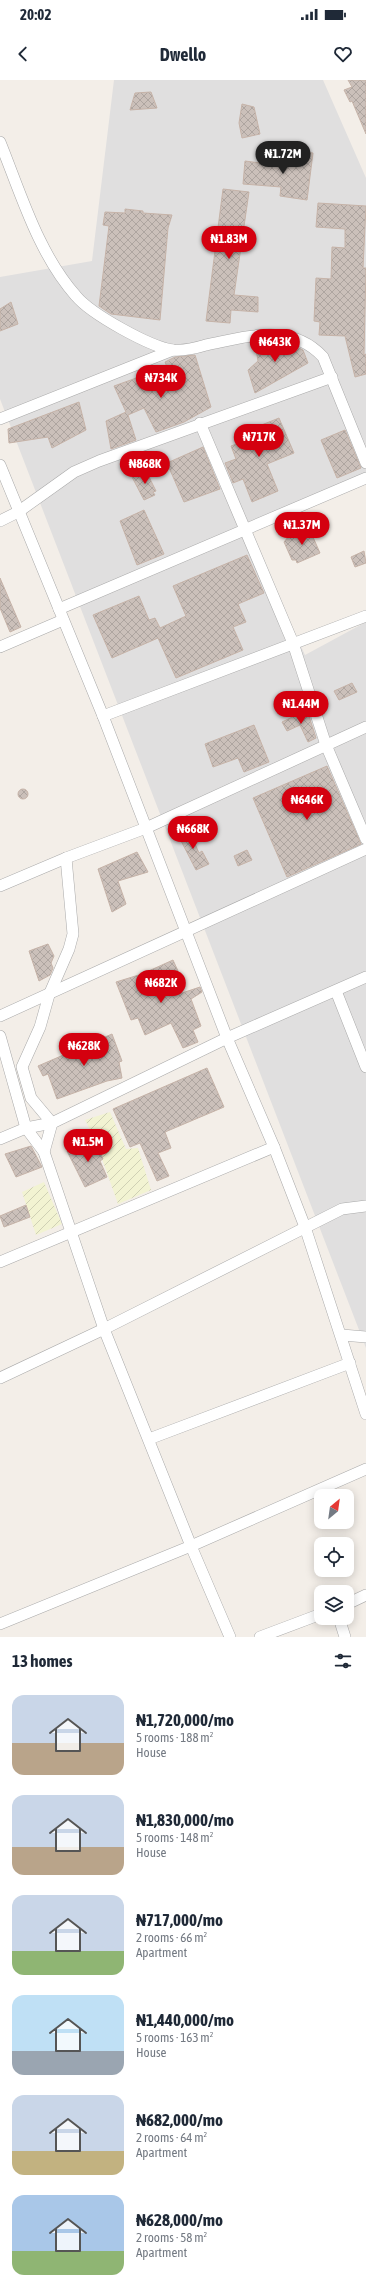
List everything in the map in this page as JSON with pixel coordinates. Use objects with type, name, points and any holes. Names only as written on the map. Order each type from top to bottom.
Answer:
[{"type":"street","points":[[0,142],[43,248],[77,298],[104,318],[156,344],[173,350]]},
{"type":"street","points":[[0,420],[173,350],[188,349],[257,334],[291,336],[312,345],[323,357],[366,463]]},
{"type":"street","points":[[0,521],[18,512],[74,472],[99,461],[200,423],[332,377]]},
{"type":"street","points":[[200,423],[293,643],[326,746],[366,839]]},
{"type":"street","points":[[0,466],[103,716],[227,1038],[274,1147],[305,1227],[342,1335],[366,1414]]},
{"type":"street","points":[[59,609],[246,531],[366,478]]},
{"type":"street","points":[[103,716],[366,616]]},
{"type":"street","points":[[0,647],[63,620]]},
{"type":"street","points":[[0,886],[66,858],[146,828],[366,727]]},
{"type":"street","points":[[0,1016],[366,849]]},
{"type":"street","points":[[52,1123],[31,1098],[22,1067],[40,1027],[49,994],[69,949],[73,934],[66,858]]},
{"type":"street","points":[[0,1138],[26,1128],[52,1123],[227,1038],[366,977]]},
{"type":"street","points":[[336,991],[366,1067]]},
{"type":"street","points":[[0,1036],[26,1128],[44,1152],[104,1329],[191,1546],[230,1637]]},
{"type":"street","points":[[44,1152],[52,1123]]},
{"type":"street","points":[[0,1262],[274,1147]]},
{"type":"street","points":[[0,1378],[104,1329],[342,1209],[366,1206]]},
{"type":"street","points":[[342,1335],[366,1337]]},
{"type":"street","points":[[149,1439],[350,1363]]},
{"type":"street","points":[[0,1624],[191,1546],[366,1469]]},
{"type":"street","points":[[354,1601],[366,1595]]},
{"type":"street","points":[[260,1637],[314,1617]]},
{"type":"street","points":[[341,1625],[345,1637]]},
{"type":"shaded area","points":[[114,80],[323,80],[366,178],[366,484],[248,533],[305,655],[366,622],[366,1348],[0,399],[0,277],[92,261]]},
{"type":"green space","points":[[110,1112],[126,1149],[138,1148],[151,1190],[118,1204],[95,1139],[85,1120]]},
{"type":"green space","points":[[44,1182],[62,1224],[36,1235],[22,1192]]},
{"type":"building","points":[[348,80],[366,80],[366,134],[352,101],[350,102],[344,90],[352,87]]},
{"type":"building","points":[[151,92],[157,108],[130,110],[135,93]]},
{"type":"building","points":[[242,104],[254,107],[260,134],[242,138],[239,123]]},
{"type":"building","points":[[285,150],[313,153],[307,200],[280,196],[281,187],[243,184],[245,161],[283,166]]},
{"type":"building","points":[[223,189],[249,192],[234,295],[258,297],[258,312],[231,310],[230,323],[206,321]]},
{"type":"building","points":[[318,203],[366,206],[363,268],[366,268],[364,355],[366,354],[366,374],[355,377],[345,336],[319,335],[320,322],[314,321],[316,278],[331,279],[332,247],[345,248],[345,229],[316,227]]},
{"type":"building","points":[[125,209],[143,211],[143,213],[172,215],[168,228],[160,320],[111,314],[99,306],[109,226],[103,225],[105,212],[125,213]]},
{"type":"building","points":[[11,302],[18,324],[0,331],[0,309]]},
{"type":"building","points":[[267,342],[294,346],[303,350],[308,363],[255,393],[248,370],[258,361],[255,343]]},
{"type":"building","points":[[195,355],[211,407],[184,422],[156,432],[144,408],[128,415],[136,440],[111,449],[106,421],[126,412],[114,386],[167,367],[165,362],[175,357]]},
{"type":"building","points":[[79,402],[86,430],[52,448],[48,437],[9,443],[8,429]]},
{"type":"building","points":[[279,418],[294,453],[267,464],[278,491],[252,502],[243,479],[233,483],[225,463],[236,459],[231,446],[247,440],[244,432]]},
{"type":"building","points":[[345,430],[361,468],[337,478],[321,440]]},
{"type":"building","points":[[203,447],[220,489],[184,502],[167,463]]},
{"type":"building","points":[[146,471],[156,491],[153,492],[155,495],[144,500],[132,477]]},
{"type":"building","points":[[144,510],[164,554],[137,565],[120,521]]},
{"type":"building","points":[[309,528],[320,553],[297,563],[296,560],[292,560],[284,542],[289,536]]},
{"type":"building","points":[[364,551],[366,563],[355,567],[351,557]]},
{"type":"building","points":[[247,555],[264,593],[238,604],[246,622],[233,627],[243,650],[176,678],[158,638],[112,658],[93,615],[139,596],[149,620],[155,618],[160,628],[186,616],[173,586]]},
{"type":"building","points":[[0,578],[21,627],[10,632],[0,608]]},
{"type":"building","points":[[352,683],[357,692],[339,700],[334,691]]},
{"type":"building","points":[[307,710],[316,738],[308,742],[300,725],[287,731],[282,722]]},
{"type":"building","points":[[254,725],[269,762],[244,772],[238,758],[213,767],[205,744]]},
{"type":"building","points":[[327,766],[361,844],[287,877],[253,798]]},
{"type":"building","points":[[21,789],[25,789],[27,790],[27,798],[21,799],[18,796],[18,792]]},
{"type":"building","points":[[188,828],[199,853],[202,851],[209,864],[196,870],[177,833]]},
{"type":"building","points":[[247,850],[252,860],[238,866],[234,856]]},
{"type":"building","points":[[137,852],[148,872],[118,881],[126,904],[112,912],[98,869]]},
{"type":"building","points":[[48,944],[54,956],[51,963],[53,968],[50,975],[39,981],[29,951]]},
{"type":"building","points":[[173,960],[178,971],[163,977],[170,997],[200,987],[202,992],[191,999],[201,1026],[193,1030],[198,1042],[183,1048],[171,1023],[145,1035],[138,1018],[131,1020],[116,982],[142,974]]},
{"type":"building","points":[[112,1034],[122,1061],[119,1062],[122,1078],[107,1081],[57,1099],[48,1074],[43,1076],[38,1066]]},
{"type":"building","points":[[207,1068],[224,1107],[165,1132],[171,1148],[158,1153],[169,1176],[157,1181],[140,1143],[130,1147],[113,1109]]},
{"type":"building","points":[[95,1139],[103,1159],[100,1161],[107,1177],[85,1187],[67,1151]]},
{"type":"building","points":[[31,1146],[42,1167],[16,1177],[5,1154]]},
{"type":"building","points":[[26,1205],[30,1217],[4,1227],[0,1216]]}]
